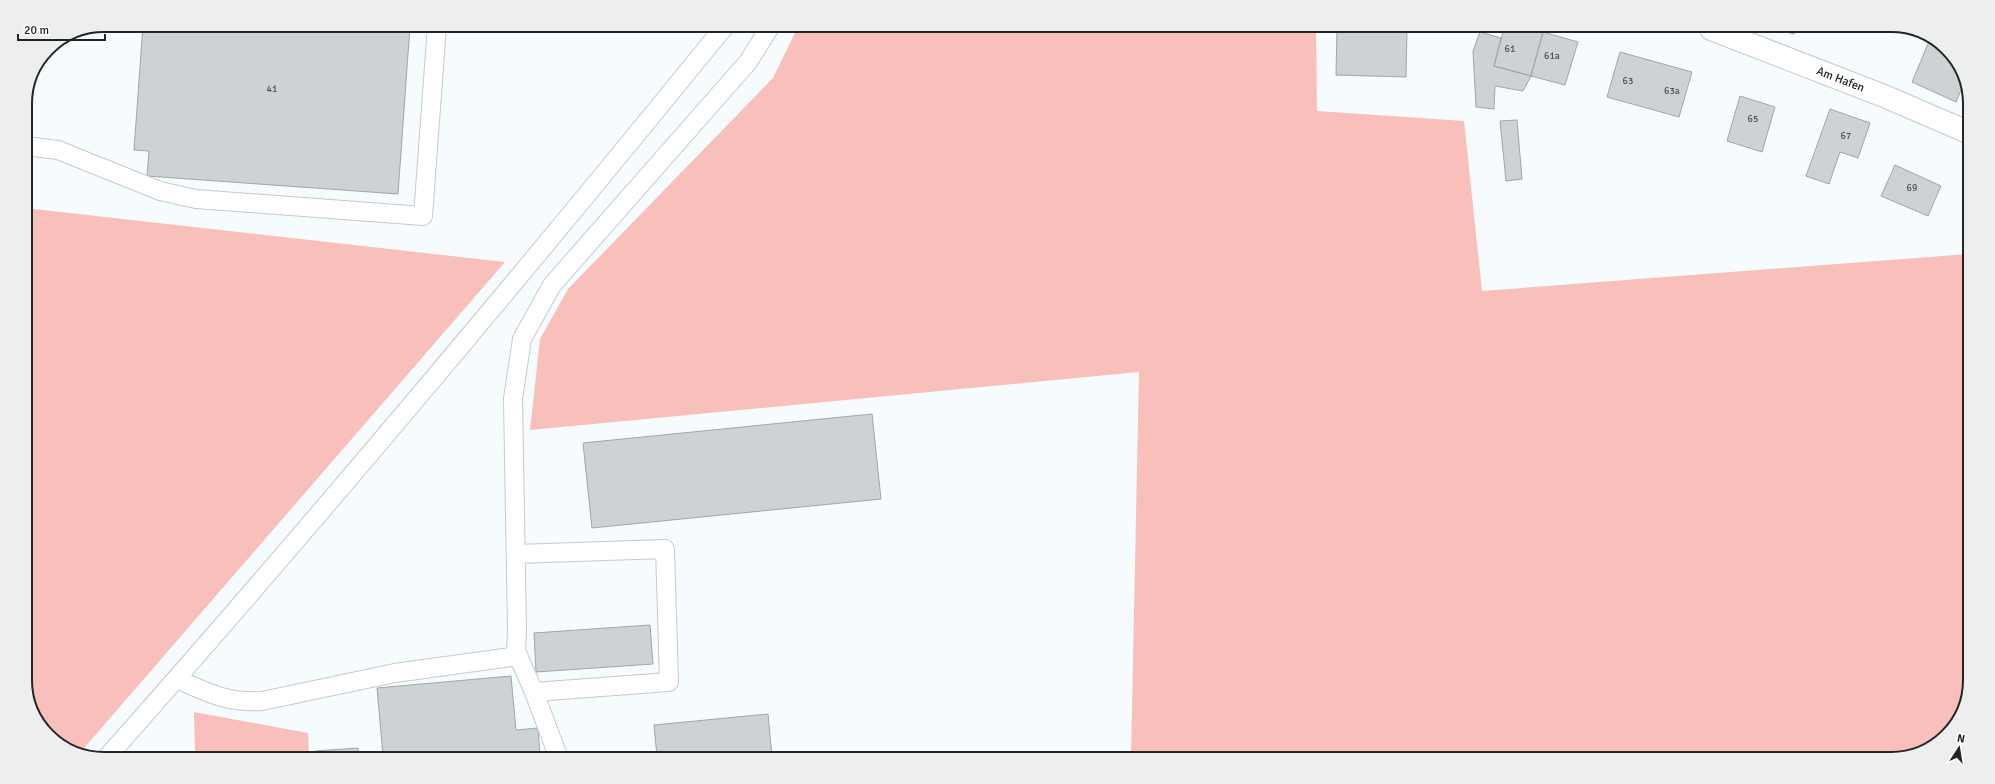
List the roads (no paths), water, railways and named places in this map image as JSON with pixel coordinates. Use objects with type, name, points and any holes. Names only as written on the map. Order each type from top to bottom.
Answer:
[{"type":"street","name":"Am Hafen","points":[[1719,32],[1884,96],[1963,130]]},
{"type":"lane","points":[[32,147],[58,150],[160,191],[196,199],[423,216],[437,32]]},
{"type":"lane","points":[[112,752],[177,678],[525,270],[720,32]]},
{"type":"lane","points":[[556,752],[534,692],[516,651],[514,399],[522,339],[552,285],[748,62],[767,32]]},
{"type":"lane","points":[[516,554],[665,549],[668,682],[534,692]]},
{"type":"lane","points":[[177,678],[229,700],[256,701],[303,693],[395,673],[518,656]]}]
